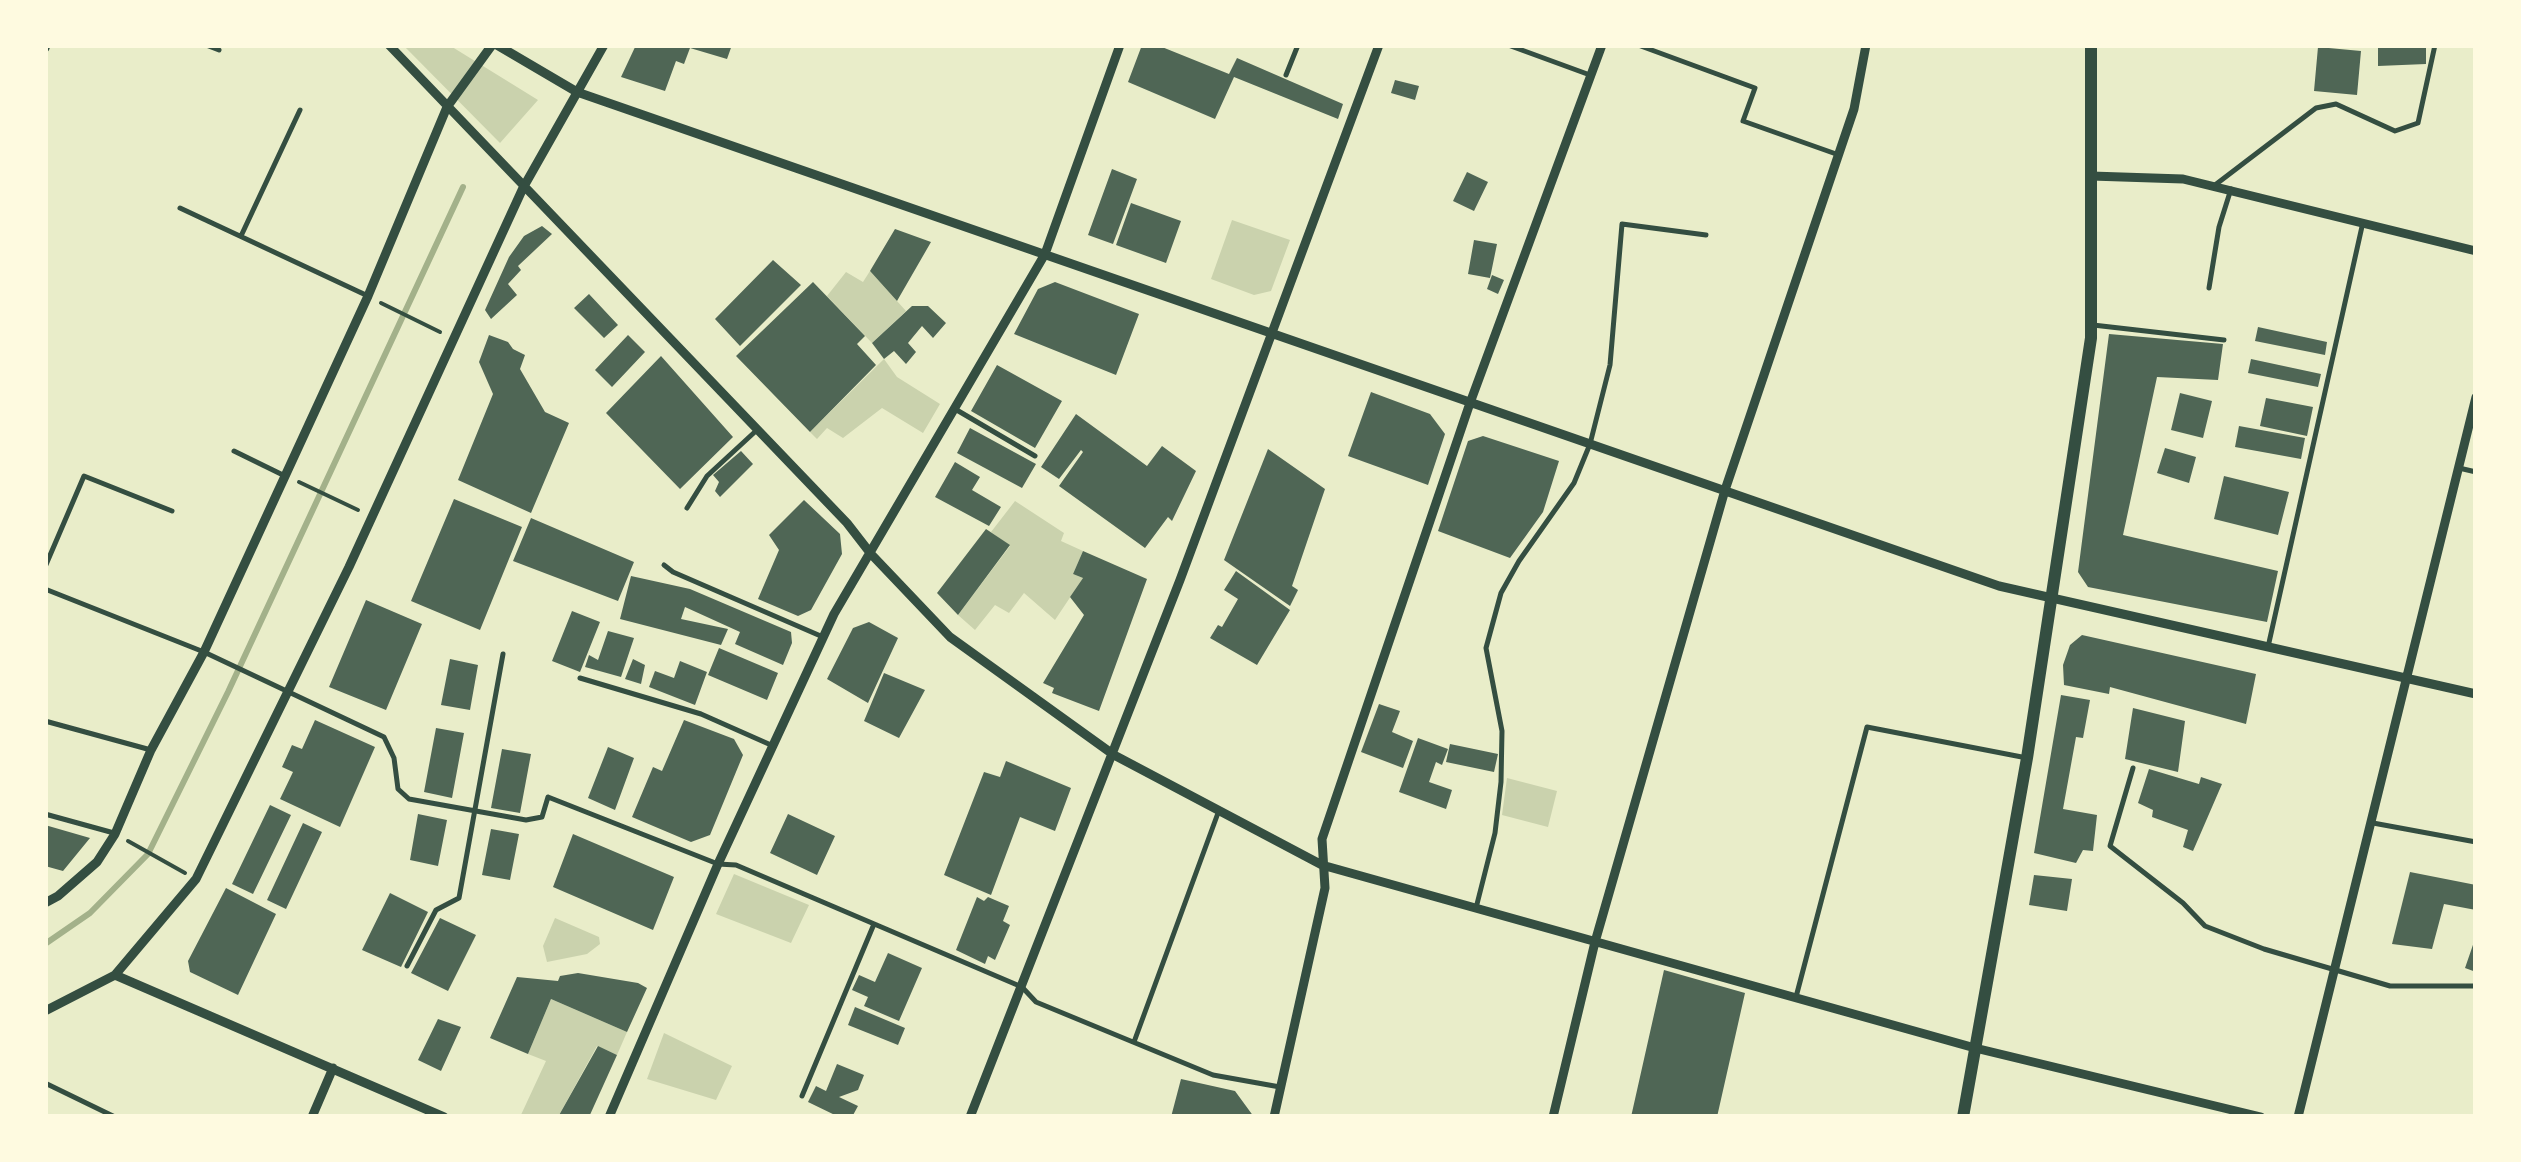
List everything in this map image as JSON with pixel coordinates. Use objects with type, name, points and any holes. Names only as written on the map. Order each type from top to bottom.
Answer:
[{"type":"main road","points":[[1962,1117],[2028,758],[2091,325],[2092,45]]},
{"type":"street","points":[[389,45],[847,522],[871,554],[950,636],[1114,755],[1322,865],[1975,1048],[2244,1116],[2261,1117]]},
{"type":"street","points":[[45,903],[96,862],[115,834],[151,750],[204,652],[368,296],[447,107],[494,45],[577,92],[1998,586],[2476,694]]},
{"type":"street","points":[[45,1011],[115,975],[196,879],[289,692],[523,188],[604,45]]},
{"type":"street","points":[[609,1117],[771,745],[823,637],[1045,254],[1120,45]]},
{"type":"street","points":[[970,1117],[1114,755],[1379,45]]},
{"type":"street","points":[[1274,1117],[1326,888],[1322,839],[1470,403],[1602,45]]},
{"type":"street","points":[[1553,1117],[1595,942],[1726,490],[1854,109],[1866,45]]},
{"type":"street","points":[[2091,176],[2183,179],[2214,185],[2476,251]]},
{"type":"street","points":[[2298,1117],[2476,397]]},
{"type":"street","points":[[115,975],[444,1117]]},
{"type":"street","points":[[312,1117],[333,1068]]},
{"type":"lane","points":[[206,45],[219,50]]},
{"type":"lane","points":[[1286,75],[1298,45]]},
{"type":"lane","points":[[1508,45],[1590,75]]},
{"type":"lane","points":[[1638,45],[1755,88],[1743,122],[1839,154]]},
{"type":"lane","points":[[2214,185],[2316,108],[2336,104],[2395,131],[2418,123],[2435,45]]},
{"type":"lane","points":[[241,236],[300,110]]},
{"type":"lane","points":[[2210,288],[2219,227],[2231,189]]},
{"type":"lane","points":[[180,208],[368,296]]},
{"type":"lane","points":[[2268,648],[2364,222]]},
{"type":"lane","points":[[1476,908],[1502,782],[1502,730],[1486,648],[1501,594],[1519,561],[1574,483],[1590,444],[1610,365],[1622,224],[1706,234]]},
{"type":"lane","points":[[2091,325],[2224,340]]},
{"type":"lane","points":[[956,409],[1035,456]]},
{"type":"lane","points":[[687,508],[707,476],[758,429]]},
{"type":"lane","points":[[234,452],[285,476]]},
{"type":"lane","points":[[2458,468],[2476,472]]},
{"type":"lane","points":[[45,567],[84,476],[172,511]]},
{"type":"lane","points":[[664,565],[823,637]]},
{"type":"lane","points":[[45,588],[204,652],[384,737],[391,746],[402,796],[526,820],[542,818],[548,797],[718,864],[736,865],[1022,987],[1036,1002],[1213,1075],[1280,1086]]},
{"type":"lane","points":[[407,966],[436,910],[458,898],[503,654]]},
{"type":"lane","points":[[580,678],[700,714],[771,745]]},
{"type":"lane","points":[[45,721],[151,750]]},
{"type":"lane","points":[[1796,997],[1866,728],[2028,758]]},
{"type":"lane","points":[[2133,768],[2110,846],[2183,903],[2204,926],[2264,950],[2390,986],[2476,986]]},
{"type":"lane","points":[[1134,1042],[1218,813]]},
{"type":"lane","points":[[45,814],[115,834]]},
{"type":"lane","points":[[2370,822],[2476,842]]},
{"type":"lane","points":[[802,1096],[874,924]]},
{"type":"lane","points":[[45,1083],[115,1117]]},
{"type":"path","points":[[379,302],[438,331]]},
{"type":"path","points":[[296,481],[356,510]]},
{"type":"path","points":[[115,834],[196,879]]},
{"type":"green space","points":[[403,45],[449,45],[538,100],[500,143]]},
{"type":"green space","points":[[1232,220],[1290,240],[1271,291],[1254,295],[1211,279]]},
{"type":"green space","points":[[870,271],[906,311],[872,343],[827,296],[846,272],[863,282]]},
{"type":"green space","points":[[884,359],[897,377],[940,404],[923,433],[882,408],[843,438],[827,428],[817,439],[810,432]]},
{"type":"green space","points":[[1015,501],[1064,533],[1061,541],[1083,551],[1073,574],[1083,578],[1055,620],[1024,593],[1009,613],[995,605],[975,630],[958,615],[1010,546],[991,532]]},
{"type":"green space","points":[[1507,778],[1557,791],[1548,827],[1502,815]]},
{"type":"green space","points":[[734,874],[809,905],[791,943],[716,914]]},
{"type":"green space","points":[[555,918],[599,937],[600,944],[587,954],[547,962],[543,946]]},
{"type":"green space","points":[[551,999],[627,1032],[617,1055],[597,1046],[558,1117],[520,1117],[546,1061],[528,1054]]},
{"type":"green space","points":[[664,1033],[732,1066],[716,1100],[647,1079]]},
{"type":"building","points":[[636,45],[732,45],[727,59],[690,48],[684,64],[676,61],[665,91],[621,77]]},
{"type":"building","points":[[1142,45],[1157,45],[1229,74],[1237,58],[1343,104],[1338,119],[1234,77],[1215,119],[1128,82]]},
{"type":"building","points":[[2378,45],[2426,45],[2426,64],[2378,66]]},
{"type":"building","points":[[2318,47],[2361,51],[2357,95],[2314,91]]},
{"type":"building","points":[[1395,80],[1419,86],[1415,100],[1391,93]]},
{"type":"building","points":[[1112,169],[1137,179],[1113,244],[1088,235]]},
{"type":"building","points":[[1467,172],[1488,182],[1474,211],[1453,201]]},
{"type":"building","points":[[1131,203],[1181,221],[1166,263],[1116,245]]},
{"type":"building","points":[[542,226],[552,234],[518,266],[521,270],[508,284],[517,295],[491,319],[485,310],[509,257],[524,236]]},
{"type":"building","points":[[895,229],[931,242],[897,301],[870,271]]},
{"type":"building","points":[[1474,240],[1497,244],[1490,278],[1468,274]]},
{"type":"building","points":[[773,260],[801,285],[740,346],[715,319]]},
{"type":"building","points":[[1492,275],[1504,280],[1498,294],[1487,289]]},
{"type":"building","points":[[813,282],[865,336],[857,344],[876,365],[810,432],[736,356]]},
{"type":"building","points":[[1055,282],[1139,314],[1116,375],[1014,334],[1038,289]]},
{"type":"building","points":[[589,294],[618,325],[604,338],[574,308]]},
{"type":"building","points":[[912,306],[928,306],[946,323],[933,338],[922,326],[908,343],[916,352],[906,364],[894,351],[884,359],[872,343]]},
{"type":"building","points":[[2258,327],[2327,342],[2325,355],[2255,341]]},
{"type":"building","points":[[2109,334],[2223,344],[2218,380],[2157,377],[2123,535],[2278,571],[2267,622],[2088,587],[2078,572]]},
{"type":"building","points":[[489,335],[508,342],[525,355],[520,369],[545,412],[569,423],[531,513],[458,480],[493,394],[479,362]]},
{"type":"building","points":[[628,335],[645,352],[612,387],[595,370]]},
{"type":"building","points":[[661,356],[733,437],[680,489],[606,413]]},
{"type":"building","points":[[2251,359],[2321,374],[2318,387],[2248,373]]},
{"type":"building","points":[[997,365],[1062,401],[1035,448],[971,411]]},
{"type":"building","points":[[1371,392],[1430,414],[1445,434],[1428,485],[1348,456]]},
{"type":"building","points":[[2180,393],[2212,401],[2203,438],[2171,430]]},
{"type":"building","points":[[2266,398],[2313,407],[2307,436],[2260,426]]},
{"type":"building","points":[[1076,414],[1147,466],[1162,446],[1196,471],[1172,521],[1168,517],[1145,548],[1059,486],[1081,450],[1059,479],[1041,467]]},
{"type":"building","points":[[2239,426],[2305,438],[2301,459],[2235,447]]},
{"type":"building","points":[[970,428],[1036,464],[1022,488],[957,453]]},
{"type":"building","points":[[1483,436],[1559,461],[1543,512],[1510,558],[1438,531],[1468,441]]},
{"type":"building","points":[[2165,448],[2196,457],[2189,483],[2157,473]]},
{"type":"building","points":[[1268,449],[1325,489],[1292,586],[1298,590],[1290,606],[1224,560]]},
{"type":"building","points":[[741,451],[753,464],[720,497],[715,491],[719,482],[713,475]]},
{"type":"building","points":[[955,462],[980,477],[972,490],[1001,507],[989,526],[935,497]]},
{"type":"building","points":[[2224,476],[2289,492],[2278,535],[2214,519]]},
{"type":"building","points":[[454,499],[522,527],[480,630],[411,601]]},
{"type":"building","points":[[804,500],[840,534],[842,554],[811,610],[798,616],[758,599],[779,550],[769,535]]},
{"type":"building","points":[[531,518],[634,562],[618,601],[513,561]]},
{"type":"building","points":[[986,529],[1010,545],[958,615],[937,593]]},
{"type":"building","points":[[1083,551],[1147,579],[1099,711],[1052,693],[1054,688],[1043,683],[1084,615],[1070,597],[1083,578],[1073,574]]},
{"type":"building","points":[[1236,571],[1290,610],[1257,665],[1210,638],[1218,625],[1222,627],[1238,599],[1224,590]]},
{"type":"building","points":[[631,576],[690,589],[791,632],[792,643],[783,665],[735,644],[740,632],[685,607],[681,619],[728,629],[721,645],[620,619]]},
{"type":"building","points":[[366,600],[422,624],[386,710],[329,687]]},
{"type":"building","points":[[572,611],[600,622],[580,672],[552,661]]},
{"type":"building","points":[[869,622],[898,638],[868,703],[827,679],[853,628]]},
{"type":"building","points":[[608,631],[634,638],[621,677],[585,667],[589,655],[598,660]]},
{"type":"building","points":[[2082,635],[2256,674],[2246,724],[2110,687],[2109,694],[2064,685],[2063,665],[2070,645]]},
{"type":"building","points":[[719,648],[778,673],[767,700],[708,675]]},
{"type":"building","points":[[450,659],[478,665],[470,710],[441,705]]},
{"type":"building","points":[[633,659],[645,665],[641,684],[625,679]]},
{"type":"building","points":[[680,661],[707,672],[695,705],[649,687],[655,671],[674,678]]},
{"type":"building","points":[[884,673],[925,690],[899,738],[864,721]]},
{"type":"building","points":[[2061,695],[2090,700],[2083,738],[2076,737],[2063,809],[2097,815],[2093,851],[2083,850],[2076,863],[2034,853]]},
{"type":"building","points":[[1379,704],[1400,711],[1392,732],[1413,741],[1403,768],[1361,752]]},
{"type":"building","points":[[2133,708],[2185,721],[2178,772],[2125,759]]},
{"type":"building","points":[[315,720],[375,747],[340,827],[280,799],[293,772],[282,767],[292,745],[302,749]]},
{"type":"building","points":[[684,720],[734,739],[743,755],[710,835],[691,842],[632,817],[653,767],[662,771]]},
{"type":"building","points":[[436,728],[464,733],[452,798],[424,792]]},
{"type":"building","points":[[1418,738],[1448,749],[1442,765],[1436,762],[1429,782],[1452,790],[1446,809],[1399,792]]},
{"type":"building","points":[[1450,744],[1498,754],[1494,772],[1446,762]]},
{"type":"building","points":[[608,747],[634,758],[615,810],[588,798]]},
{"type":"building","points":[[502,749],[531,754],[520,813],[491,808]]},
{"type":"building","points":[[1006,761],[1071,788],[1055,831],[1020,817],[991,895],[944,875],[984,772],[1000,777]]},
{"type":"building","points":[[2149,769],[2199,784],[2201,777],[2222,784],[2193,851],[2183,847],[2188,830],[2152,817],[2153,810],[2138,803]]},
{"type":"building","points":[[270,805],[291,815],[253,894],[232,884]]},
{"type":"building","points":[[418,814],[447,820],[438,866],[410,860]]},
{"type":"building","points":[[788,814],[835,836],[817,875],[770,853]]},
{"type":"building","points":[[303,823],[322,832],[286,909],[267,900]]},
{"type":"building","points":[[45,825],[90,838],[63,871],[45,866]]},
{"type":"building","points":[[491,829],[519,834],[510,880],[482,875]]},
{"type":"building","points":[[573,834],[674,877],[653,930],[553,887]]},
{"type":"building","points":[[2410,872],[2476,885],[2476,910],[2444,904],[2432,949],[2392,944]]},
{"type":"building","points":[[2034,875],[2072,879],[2067,911],[2029,905]]},
{"type":"building","points":[[226,888],[276,914],[238,995],[190,972],[188,961]]},
{"type":"building","points":[[390,893],[428,912],[401,967],[362,950]]},
{"type":"building","points":[[977,897],[1009,906],[1003,921],[1010,925],[995,960],[988,956],[985,964],[956,950]]},
{"type":"building","points":[[440,918],[476,935],[448,991],[411,973]]},
{"type":"building","points":[[2476,939],[2476,972],[2465,968]]},
{"type":"building","points":[[888,953],[922,968],[899,1021],[864,1006],[868,997],[852,990],[859,975],[875,982]]},
{"type":"building","points":[[1664,970],[1745,993],[1717,1117],[1631,1117]]},
{"type":"building","points":[[578,973],[647,988],[627,1032],[551,999],[528,1054],[490,1038],[517,977],[558,981],[560,976]]},
{"type":"building","points":[[855,1007],[905,1028],[898,1045],[848,1025]]},
{"type":"building","points":[[438,1019],[461,1027],[441,1071],[418,1060]]},
{"type":"building","points":[[598,1046],[617,1055],[589,1117],[558,1117]]},
{"type":"building","points":[[837,1064],[864,1075],[858,1090],[839,1097],[858,1106],[852,1117],[839,1117],[808,1102],[816,1086],[826,1091]]},
{"type":"building","points":[[1181,1079],[1235,1091],[1254,1117],[1171,1117]]},
{"type":"waterway","points":[[45,944],[90,913],[148,854],[228,692],[463,187]]}]
